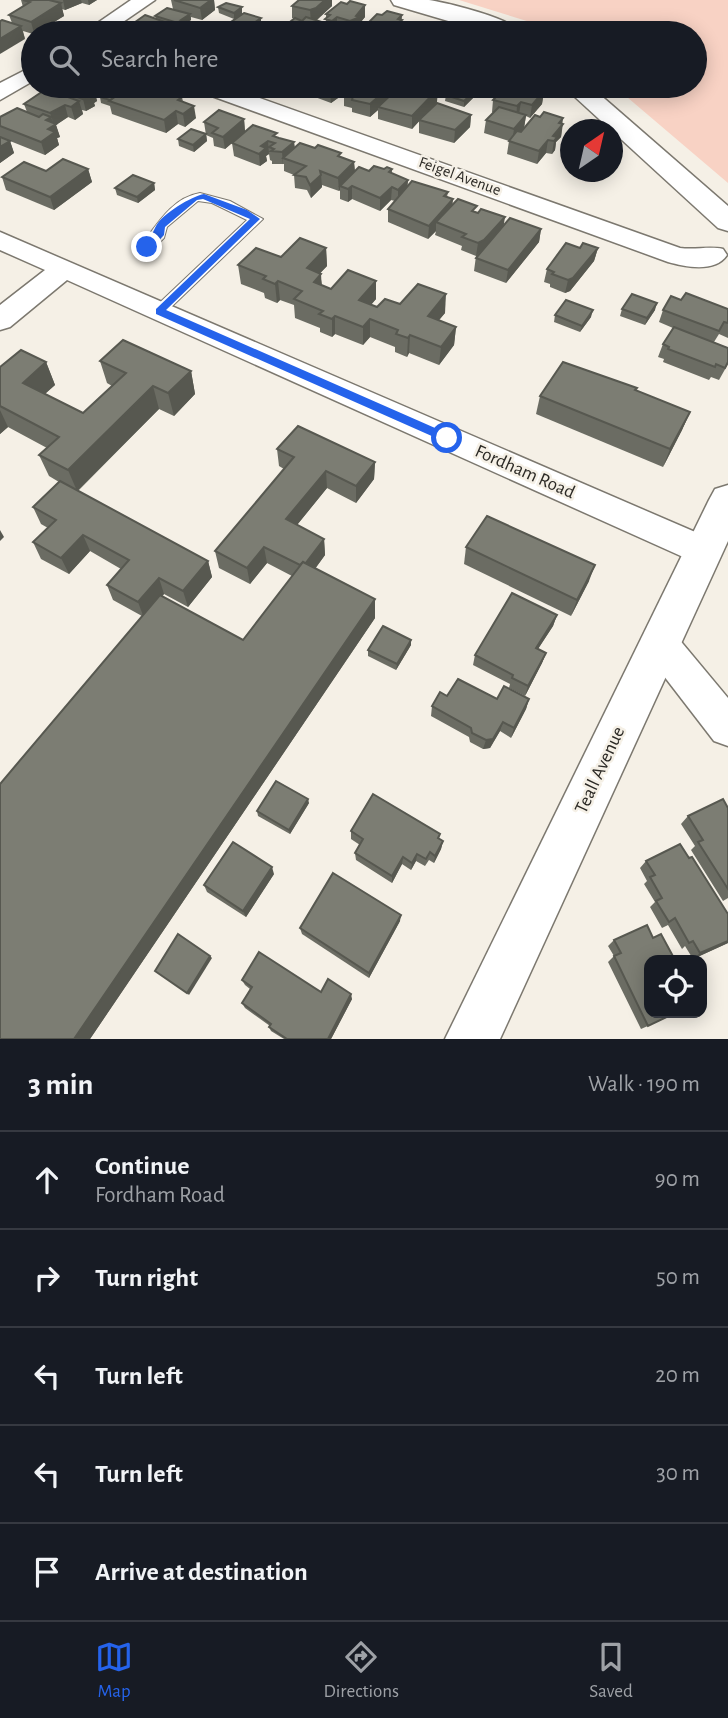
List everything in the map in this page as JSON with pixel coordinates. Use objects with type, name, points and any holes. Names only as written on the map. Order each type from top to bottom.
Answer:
[{"type":"street","points":[[112,21],[145,0]]},
{"type":"street","points":[[402,0],[479,21]]},
{"type":"street","points":[[0,93],[21,80]]},
{"type":"street","name":"Feigel Avenue","points":[[239,98],[677,256],[714,256]]},
{"type":"street","points":[[589,98],[725,217]]},
{"type":"street","name":"Fordham Road","points":[[0,240],[704,551]]},
{"type":"street","points":[[0,320],[63,269]]},
{"type":"street","name":"Teall Avenue","points":[[472,1039],[728,500]]},
{"type":"street","points":[[660,643],[728,728]]},
{"type":"lane","points":[[147,247],[159,235],[161,226],[194,198],[204,197],[244,211],[256,219],[159,311]]},
{"type":"shaded area","points":[[459,0],[728,0],[728,183],[628,98],[707,98],[707,21],[527,21]]},
{"type":"building","points":[[23,0],[61,3],[33,21],[9,15],[30,2]]},
{"type":"building","points":[[174,0],[211,0],[200,8]]},
{"type":"building","points":[[299,0],[325,0],[310,10],[292,6]]},
{"type":"building","points":[[350,1],[365,5],[356,16],[360,17],[350,21],[337,17],[332,21],[325,19],[330,15],[326,14],[341,2],[347,4]]},
{"type":"building","points":[[226,3],[242,7],[234,13],[218,7]]},
{"type":"building","points":[[167,8],[190,14],[181,20],[186,21],[171,21],[155,16]]},
{"type":"building","points":[[387,11],[402,15],[398,19],[402,20],[370,21],[377,14],[382,15]]},
{"type":"building","points":[[244,13],[261,18],[257,21],[232,21]]},
{"type":"building","points":[[145,15],[162,21],[136,21]]},
{"type":"building","points":[[306,17],[319,21],[302,21]]},
{"type":"building","points":[[2,20],[21,26],[0,39]]},
{"type":"building","points":[[33,98],[71,98],[79,101],[71,107],[65,105],[50,113],[24,104]]},
{"type":"building","points":[[113,98],[181,98],[178,100],[194,106],[183,114],[176,111],[164,120],[109,101]]},
{"type":"building","points":[[352,98],[377,98],[370,104]]},
{"type":"building","points":[[388,98],[429,98],[412,116],[378,107]]},
{"type":"building","points":[[538,98],[532,105],[521,102],[517,106],[493,100]]},
{"type":"building","points":[[437,103],[471,115],[455,130],[419,120]]},
{"type":"building","points":[[499,107],[526,115],[514,129],[486,120]]},
{"type":"building","points":[[17,108],[39,117],[43,114],[51,117],[46,120],[56,124],[48,129],[55,132],[41,142],[0,126],[0,117]]},
{"type":"building","points":[[219,110],[244,119],[223,137],[212,133],[218,128],[204,122]]},
{"type":"building","points":[[544,112],[563,118],[560,119],[560,128],[553,136],[557,137],[554,141],[548,140],[539,151],[509,141],[517,131],[521,132],[535,115],[540,117]]},
{"type":"building","points":[[253,125],[277,133],[273,136],[294,142],[282,152],[271,151],[274,149],[269,147],[275,143],[268,141],[261,146],[266,148],[259,154],[232,143]]},
{"type":"building","points":[[191,129],[206,134],[193,145],[178,139]]},
{"type":"building","points":[[0,137],[10,141],[0,147]]},
{"type":"building","points":[[300,143],[315,148],[318,145],[341,153],[338,156],[354,162],[338,178],[320,171],[321,175],[310,185],[306,177],[294,175],[306,166],[283,158]]},
{"type":"building","points":[[63,159],[88,169],[50,197],[2,177],[24,162],[46,171]]},
{"type":"building","points":[[374,166],[392,169],[389,172],[408,180],[398,190],[392,187],[380,198],[352,186],[348,189],[340,186],[359,167],[369,171]]},
{"type":"building","points":[[133,175],[154,183],[137,197],[115,188]]},
{"type":"building","points":[[412,181],[448,192],[444,196],[453,199],[429,226],[388,209]]},
{"type":"building","points":[[458,199],[477,206],[472,211],[478,213],[481,209],[505,217],[478,243],[462,237],[466,234],[436,222]]},
{"type":"building","points":[[510,218],[541,229],[508,270],[476,258]]},
{"type":"building","points":[[300,238],[326,248],[307,268],[321,274],[314,282],[331,289],[348,270],[376,281],[359,300],[377,307],[385,299],[400,304],[418,284],[446,294],[428,316],[456,327],[441,347],[410,335],[408,338],[396,334],[398,330],[370,319],[363,327],[335,316],[332,319],[319,314],[323,311],[294,299],[302,291],[278,281],[275,284],[263,279],[266,276],[238,265],[256,248],[281,257]]},
{"type":"building","points":[[566,243],[580,248],[583,243],[598,248],[573,278],[568,280],[552,274],[554,272],[547,269]]},
{"type":"building","points":[[686,293],[728,309],[728,323],[724,322],[719,331],[663,310],[671,296],[681,300]]},
{"type":"building","points":[[632,294],[657,303],[647,318],[622,309]]},
{"type":"building","points":[[566,300],[593,310],[582,326],[555,315]]},
{"type":"building","points":[[674,327],[728,348],[725,368],[716,364],[715,367],[668,349],[669,347],[663,344]]},
{"type":"building","points":[[123,340],[191,371],[168,393],[153,386],[68,470],[39,455],[59,437],[0,406],[0,367],[21,350],[46,362],[23,383],[83,413],[126,373],[100,361]]},
{"type":"building","points":[[563,362],[637,388],[635,390],[690,412],[670,449],[540,396]]},
{"type":"building","points":[[298,426],[375,462],[356,486],[326,471],[286,519],[324,539],[305,564],[303,562],[300,565],[264,547],[247,568],[215,551],[294,457],[277,449]]},
{"type":"building","points":[[60,481],[208,561],[183,591],[159,578],[138,602],[107,585],[129,560],[83,535],[61,558],[33,542],[56,520],[33,507]]},
{"type":"building","points":[[487,516],[595,565],[577,600],[466,547]]},
{"type":"building","points":[[303,562],[375,599],[74,1039],[0,1039],[0,784],[160,595],[243,640]]},
{"type":"building","points":[[512,593],[557,615],[536,648],[546,653],[528,686],[475,655]]},
{"type":"building","points":[[383,626],[411,640],[397,664],[368,650]]},
{"type":"building","points":[[458,679],[497,699],[504,686],[529,699],[514,728],[503,722],[493,739],[486,740],[472,733],[471,728],[432,706],[440,692],[447,696]]},
{"type":"building","points":[[276,781],[308,799],[289,830],[257,811]]},
{"type":"building","points":[[373,794],[440,834],[438,838],[443,841],[435,856],[430,852],[426,859],[417,854],[412,863],[403,857],[392,876],[355,853],[363,839],[351,831]]},
{"type":"building","points":[[723,799],[728,808],[728,889],[698,842],[703,840],[688,816]]},
{"type":"building","points":[[233,842],[272,867],[243,911],[204,885]]},
{"type":"building","points":[[680,844],[689,858],[692,857],[728,914],[728,941],[700,953],[693,941],[689,943],[675,918],[669,922],[656,901],[662,898],[650,877],[655,875],[646,861]]},
{"type":"building","points":[[333,873],[401,915],[369,973],[300,928]]},
{"type":"building","points":[[647,925],[653,938],[661,934],[672,955],[644,955],[644,1018],[614,956],[621,953],[614,940]]},
{"type":"building","points":[[178,934],[210,956],[187,993],[155,971]]},
{"type":"building","points":[[259,952],[321,992],[328,979],[351,994],[328,1039],[287,1039],[242,1003],[252,987],[242,980]]},
{"type":"building","points":[[644,1018],[665,1018],[648,1026]]},
{"type":"route","points":[[147,247],[159,235],[161,226],[194,198],[204,197],[244,211],[256,219],[159,311],[447,438]]}]
